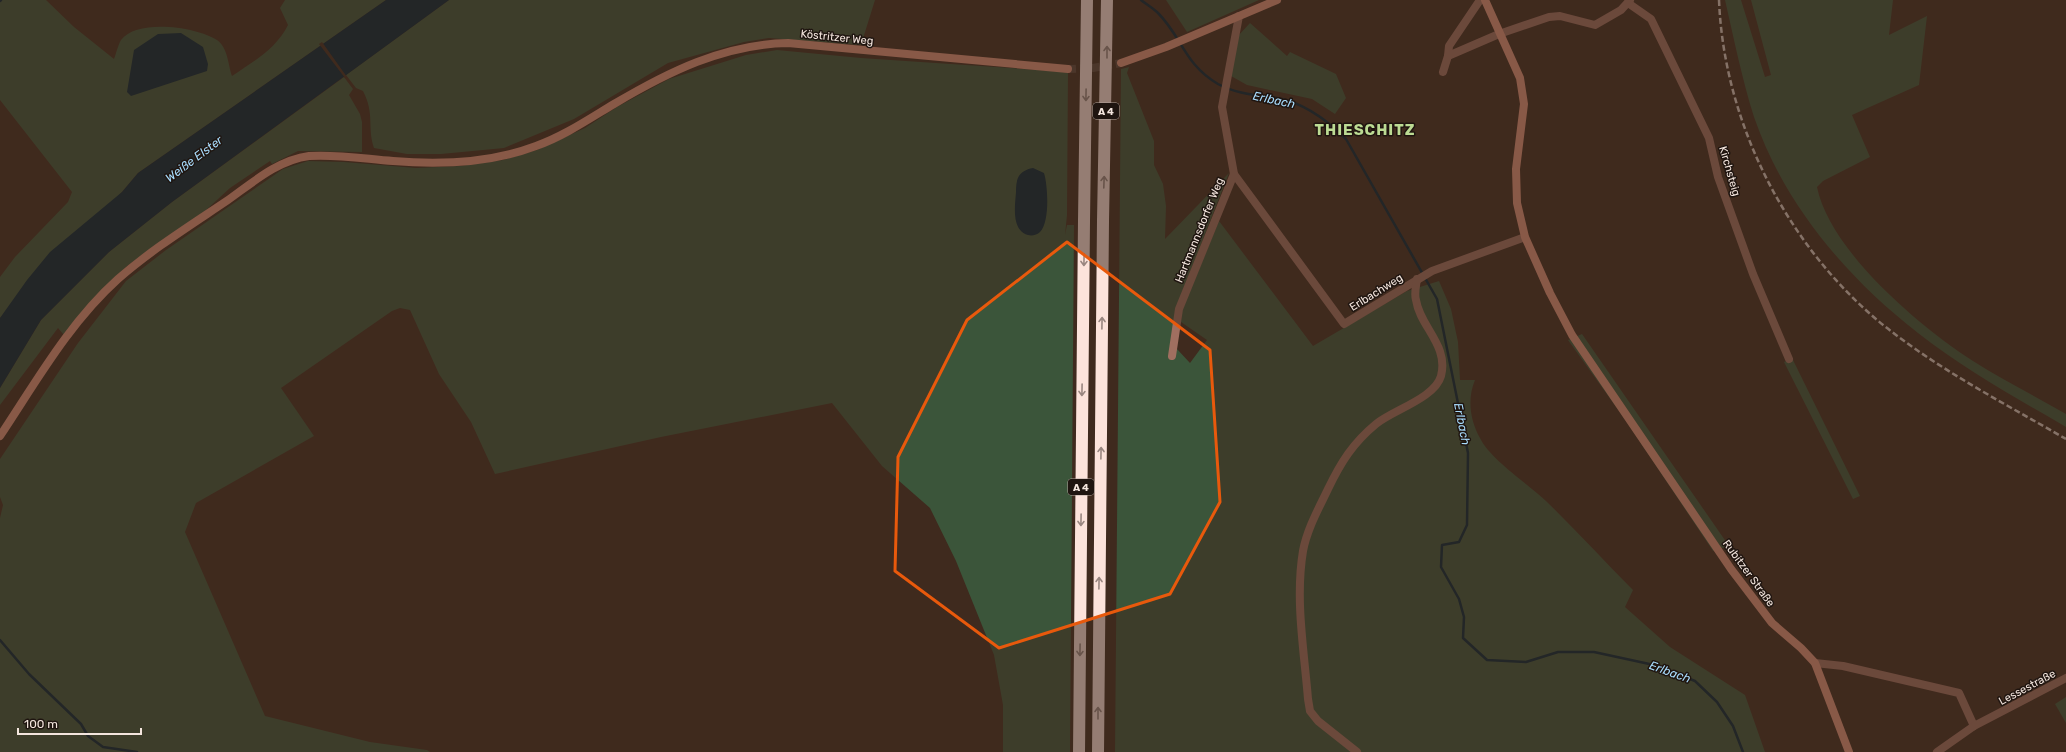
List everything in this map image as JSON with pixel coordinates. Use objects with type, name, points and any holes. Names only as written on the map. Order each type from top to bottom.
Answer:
[{"type":"highway","name":"A 4","points":[[1079,752],[1087,0]]},
{"type":"highway","name":"A 4","points":[[1098,752],[1103,221],[1107,0]]},
{"type":"main road","points":[[1121,63],[1189,38],[1277,0]]},
{"type":"main road","name":"Rubitzer Straße","points":[[1485,0],[1520,78],[1524,104],[1516,169],[1517,202],[1525,237],[1550,293],[1572,335],[1731,569],[1772,623],[1801,648],[1815,663]]},
{"type":"main road","name":"Köstritzer Weg","points":[[0,436],[73,329],[118,279],[264,175],[284,163],[296,158],[324,156],[428,163],[453,162],[501,155],[535,146],[560,136],[672,72],[699,59],[764,43],[788,43],[1068,69]]},
{"type":"main road","points":[[1815,663],[1849,752]]},
{"type":"street","points":[[1443,72],[1448,56],[1449,46],[1480,0]]},
{"type":"street","points":[[1448,56],[1500,34],[1549,17],[1560,16],[1595,25],[1621,10],[1629,2]]},
{"type":"street","name":"Kirchsteig","points":[[1629,2],[1651,19],[1709,138],[1718,177],[1750,267],[1789,359]]},
{"type":"street","name":"Hartmannsdorfer Weg","points":[[1172,356],[1179,309],[1234,174],[1222,106],[1239,16]]},
{"type":"street","name":"Erlbachweg","points":[[1234,174],[1344,324],[1419,278],[1525,237]]},
{"type":"street","points":[[1357,752],[1318,721],[1310,711],[1301,599],[1304,550],[1317,512],[1342,460],[1376,424],[1392,413],[1425,396],[1440,378],[1442,369],[1440,351],[1416,300],[1419,278]]},
{"type":"street","points":[[1815,663],[1843,666],[1959,693],[1974,726],[1937,752]]},
{"type":"street","name":"Lessestraße","points":[[1974,726],[2066,678]]},
{"type":"highlighted area","points":[[1067,242],[1210,350],[1220,502],[1170,594],[999,648],[895,571],[898,457],[967,320]]},
{"type":"green space","points":[[0,0],[46,0],[74,27],[114,59],[121,40],[129,33],[140,29],[168,27],[196,31],[208,35],[221,43],[226,52],[232,76],[264,54],[283,33],[288,25],[280,8],[285,0],[386,0],[138,173],[122,192],[0,318],[0,277],[15,257],[68,202],[72,192],[0,100]]},
{"type":"green space","points":[[449,0],[875,0],[861,45],[769,38],[744,42],[668,63],[574,119],[504,148],[441,154],[407,154],[374,148],[367,99],[363,91],[356,88],[346,75]]},
{"type":"green space","points":[[1166,0],[1259,0],[1187,32]]},
{"type":"green space","points":[[1725,0],[1741,0],[1765,77],[1771,75],[1751,0],[1893,0],[1889,35],[1927,16],[1919,85],[1852,115],[1870,157],[1823,181],[1817,187],[1825,211],[1839,236],[1858,261],[1904,308],[1928,328],[1973,361],[2066,414],[2066,427],[1972,371],[1918,333],[1866,288],[1820,237],[1782,180],[1754,117],[1738,59]]},
{"type":"green space","points":[[1250,23],[1287,56],[1290,52],[1336,74],[1346,98],[1335,114],[1312,99],[1247,85],[1231,76],[1238,36]]},
{"type":"green space","points":[[777,50],[861,58],[1068,72],[1067,215],[1065,235],[1067,225],[1074,225],[1070,752],[1003,752],[1003,705],[994,655],[956,561],[930,508],[882,466],[832,403],[661,437],[495,474],[471,422],[439,374],[410,310],[400,308],[392,311],[281,388],[314,436],[196,503],[185,532],[265,716],[370,742],[427,750],[430,752],[0,752],[0,518],[3,505],[0,497],[0,459],[78,343],[126,281],[166,250],[283,169],[308,161],[344,162],[416,168],[460,166],[503,160],[537,150],[585,128],[617,107],[669,79],[746,55]]},
{"type":"green space","points":[[1129,67],[1127,73],[1154,141],[1154,165],[1163,184],[1166,206],[1165,239],[1229,173],[1176,308],[1177,349],[1190,363],[1207,340],[1181,322],[1182,310],[1219,221],[1313,346],[1407,291],[1439,281],[1451,309],[1458,342],[1460,380],[1475,380],[1470,402],[1472,417],[1480,438],[1485,446],[1501,463],[1546,501],[1633,590],[1625,607],[1670,647],[1745,695],[1765,752],[1115,752],[1121,69]]},
{"type":"green space","points":[[344,77],[353,89],[349,95],[360,114],[362,122],[362,152],[298,151],[272,164],[270,161],[230,188],[205,211],[127,266],[94,298],[64,335],[58,328],[0,405],[0,388],[41,320],[109,252],[172,202]]},
{"type":"green space","points":[[1582,334],[1729,546],[1713,551],[1624,418],[1568,340]]},
{"type":"green space","points":[[1792,358],[1860,496],[1853,499],[1784,362]]},
{"type":"green space","points":[[2066,697],[2066,723],[2055,704]]},
{"type":"water","name":"Weiße Elster","points":[[386,0],[449,0],[172,202],[109,252],[41,320],[0,388],[0,318],[27,280],[50,252],[122,192],[138,173]]},
{"type":"water","points":[[181,33],[203,47],[208,64],[207,71],[131,96],[127,92],[134,50],[158,34]]},
{"type":"water","points":[[1033,168],[1044,173],[1047,212],[1040,232],[1036,235],[1028,235],[1019,228],[1016,223],[1016,187],[1017,179],[1021,173]]},
{"type":"pier","points":[[322,42],[347,77],[345,78],[319,44]]},
{"type":"waterway","name":"Erlbach","points":[[1141,0],[1156,11],[1166,22],[1190,59],[1198,68],[1218,84],[1239,92],[1287,100],[1297,104],[1315,113],[1346,139],[1437,299],[1468,453],[1467,525],[1459,542],[1442,545],[1441,567],[1459,599],[1464,617],[1463,638],[1487,660],[1526,662],[1558,652],[1594,652],[1654,665],[1695,681],[1717,702],[1733,726],[1743,752]]},
{"type":"waterway","points":[[0,640],[29,674],[81,724],[88,736],[103,747],[137,752]]},
{"type":"tunnel","points":[[1068,69],[1093,68],[1121,63]]},
{"type":"railway","points":[[1719,0],[1724,48],[1734,96],[1750,142],[1771,187],[1796,229],[1826,268],[1859,304],[1916,350],[1980,390],[2066,439]]},
{"type":"district","name":"THIESCHITZ","points":[[1365,130]]}]
